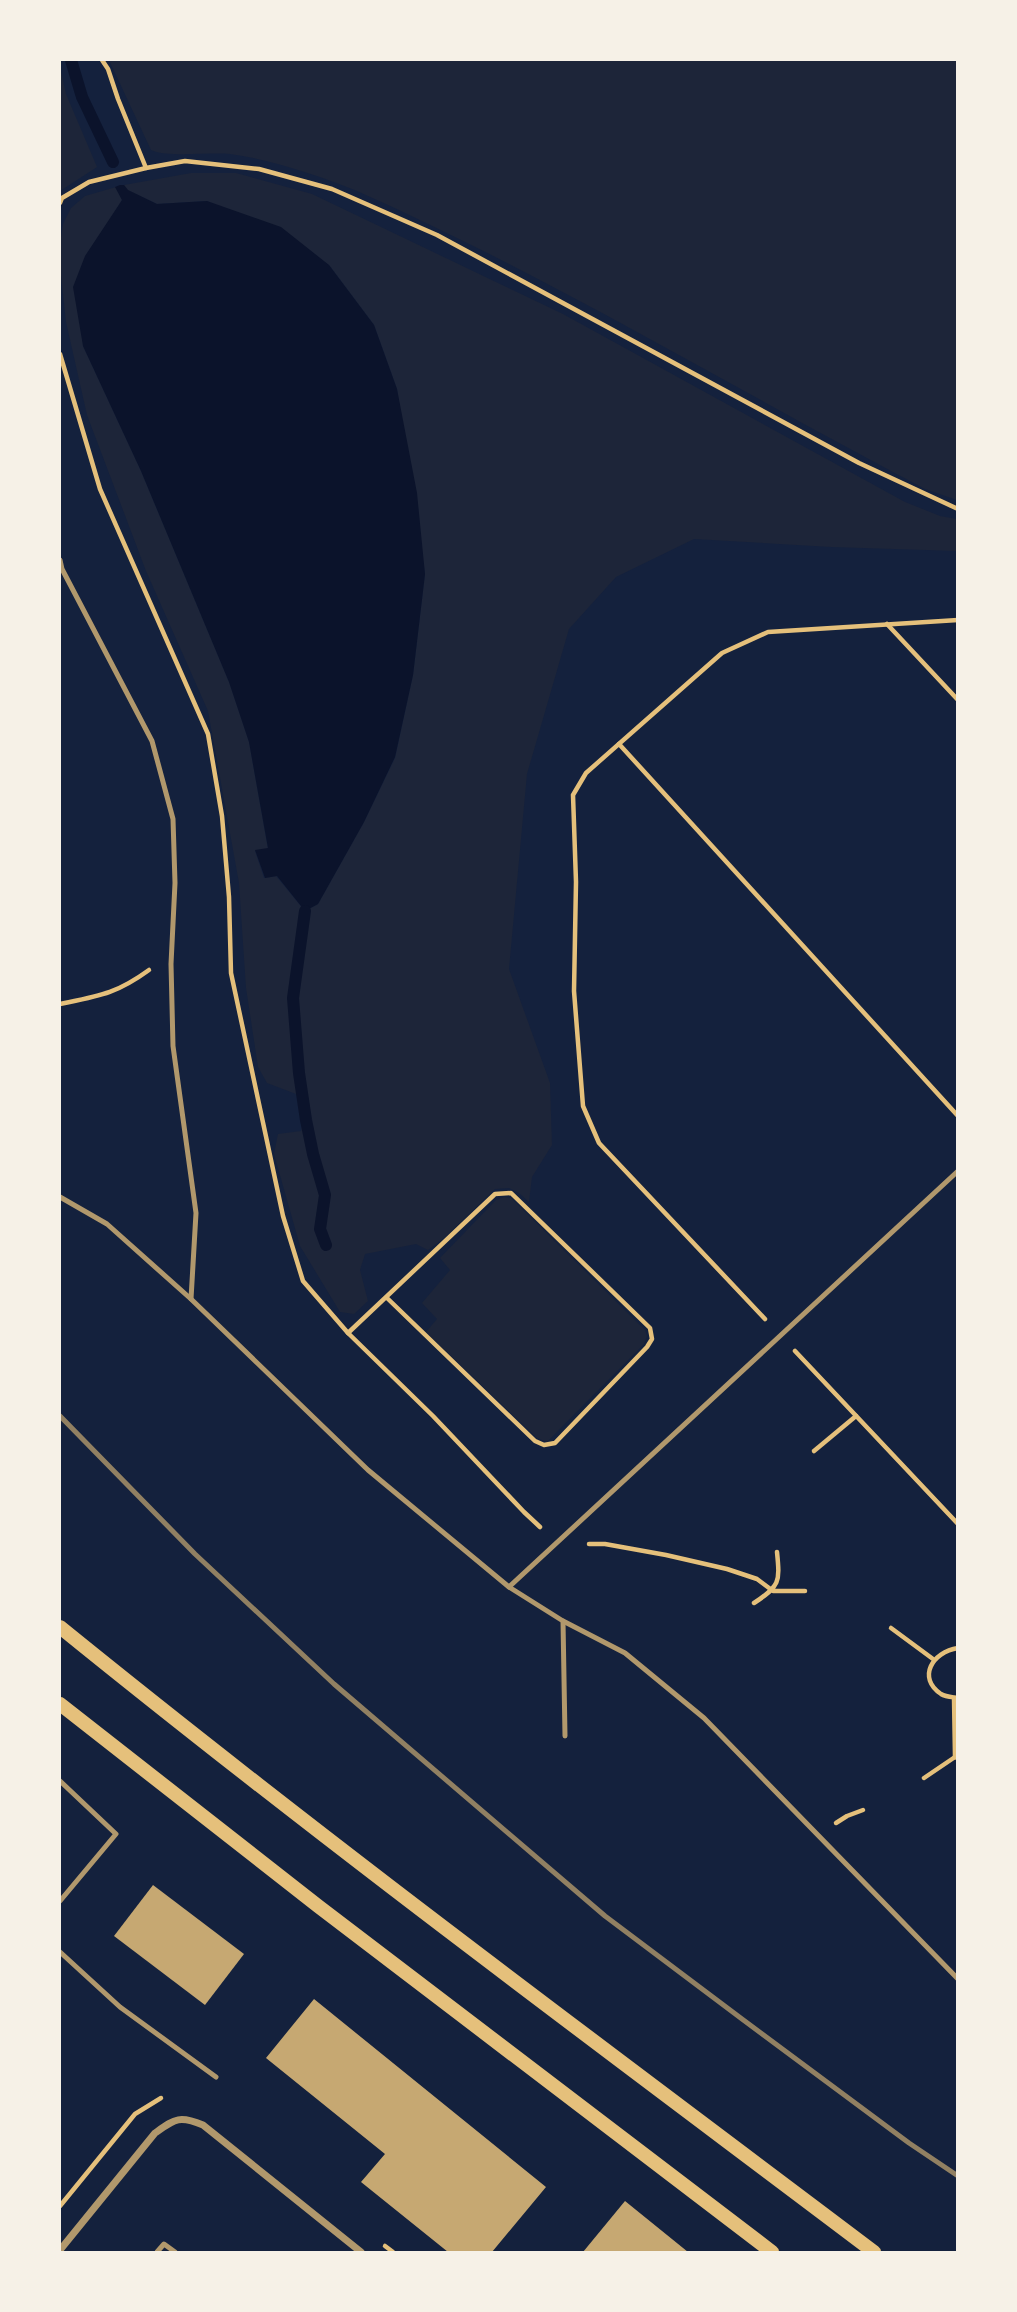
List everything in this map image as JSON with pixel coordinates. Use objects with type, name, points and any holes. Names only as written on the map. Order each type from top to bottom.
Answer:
[{"type":"main road","points":[[60,1627],[156,1705],[479,1954],[874,2252]]},
{"type":"main road","points":[[60,1704],[317,1906],[772,2252]]},
{"type":"street","points":[[60,2250],[155,2133],[175,2119],[189,2119],[203,2125],[360,2252]]},
{"type":"lane","points":[[60,560],[62,569],[152,741],[173,819],[173,1046],[196,1213],[191,1299]]},
{"type":"lane","points":[[509,1587],[957,1171]]},
{"type":"lane","points":[[60,1197],[107,1224],[191,1299],[369,1470],[509,1587],[625,1653],[704,1718],[957,1979]]},
{"type":"lane","points":[[563,1620],[565,1736]]},
{"type":"lane","points":[[60,1781],[116,1834],[60,1901]]},
{"type":"lane","points":[[60,1952],[120,2007],[216,2077]]},
{"type":"lane","points":[[157,2252],[164,2244],[175,2252]]},
{"type":"path","points":[[102,60],[108,69],[146,168]]},
{"type":"path","points":[[60,203],[62,198],[89,182],[185,161],[259,169],[332,189],[437,235],[859,463],[957,509]]},
{"type":"path","points":[[60,354],[100,489],[208,734],[222,816],[229,897],[231,973],[283,1216],[303,1281],[348,1333],[433,1416],[524,1512],[557,1542],[605,1544],[666,1555],[727,1569],[757,1580],[773,1591],[806,1591]]},
{"type":"path","points":[[599,1143],[583,1106],[574,991],[576,882],[573,795],[586,773],[722,653],[768,632],[957,620]]},
{"type":"path","points":[[886,624],[957,700]]},
{"type":"path","points":[[619,744],[957,1116]]},
{"type":"path","points":[[60,1004],[105,995],[127,986],[150,970],[172,948]]},
{"type":"path","points":[[348,1333],[386,1297],[495,1194],[511,1193],[650,1328],[652,1339],[555,1443],[544,1445],[535,1441],[386,1297]]},
{"type":"path","points":[[814,1451],[856,1416]]},
{"type":"path","points":[[754,1603],[773,1591],[780,1579],[777,1552]]},
{"type":"path","points":[[891,1628],[933,1659]]},
{"type":"path","points":[[924,1778],[956,1758],[956,1698],[943,1696],[933,1687],[929,1673],[933,1659],[945,1650],[957,1648]]},
{"type":"shaded area","points":[[109,60],[957,60],[957,500],[925,489],[502,260],[357,191],[295,169],[245,156],[168,154],[151,150]]},
{"type":"shaded area","points":[[60,67],[66,94],[97,167],[60,191]]},
{"type":"shaded area","points":[[191,173],[236,173],[312,194],[563,314],[905,502],[940,516],[957,519],[957,551],[694,539],[616,577],[569,629],[527,774],[509,969],[550,1083],[552,1145],[532,1177],[529,1202],[509,1188],[495,1189],[428,1250],[416,1244],[365,1254],[360,1270],[368,1301],[354,1314],[340,1312],[300,1246],[274,1154],[278,1134],[301,1131],[305,1110],[296,1094],[267,1083],[258,1067],[246,988],[239,883],[208,711],[146,571],[87,415],[66,322],[60,267],[63,224],[71,208],[85,196],[116,187],[122,200],[113,216],[83,346],[141,471],[229,682],[249,742],[268,849],[255,851],[264,878],[276,876],[305,911],[318,904],[364,822],[395,758],[413,675],[425,574],[397,389],[374,325],[329,265],[207,201],[157,204],[127,190],[124,185]]},
{"type":"shaded area","points":[[120,185],[157,204],[207,201],[281,227],[329,265],[374,325],[397,389],[417,493],[425,574],[413,675],[395,757],[364,822],[318,904],[305,911],[277,876],[265,878],[255,850],[268,848],[249,742],[229,682],[141,471],[83,346],[73,287],[85,256],[122,200],[115,187]]},
{"type":"shaded area","points":[[511,1198],[645,1330],[647,1336],[644,1344],[547,1442],[537,1438],[426,1332],[437,1319],[422,1303],[450,1270],[440,1258],[496,1200]]},
{"type":"building","points":[[153,1885],[244,1954],[205,2005],[114,1936]]},
{"type":"building","points":[[314,1999],[546,2187],[492,2252],[448,2252],[361,2182],[385,2154],[266,2058]]},
{"type":"building","points":[[625,2201],[688,2252],[583,2252]]},
{"type":"waterway","points":[[71,60],[82,97],[113,162]]},
{"type":"waterway","points":[[305,911],[293,998],[306,1120],[325,1195],[320,1229],[326,1245]]},
{"type":"railway","points":[[60,1416],[195,1554],[334,1684],[605,1916],[909,2143],[958,2176]]}]
